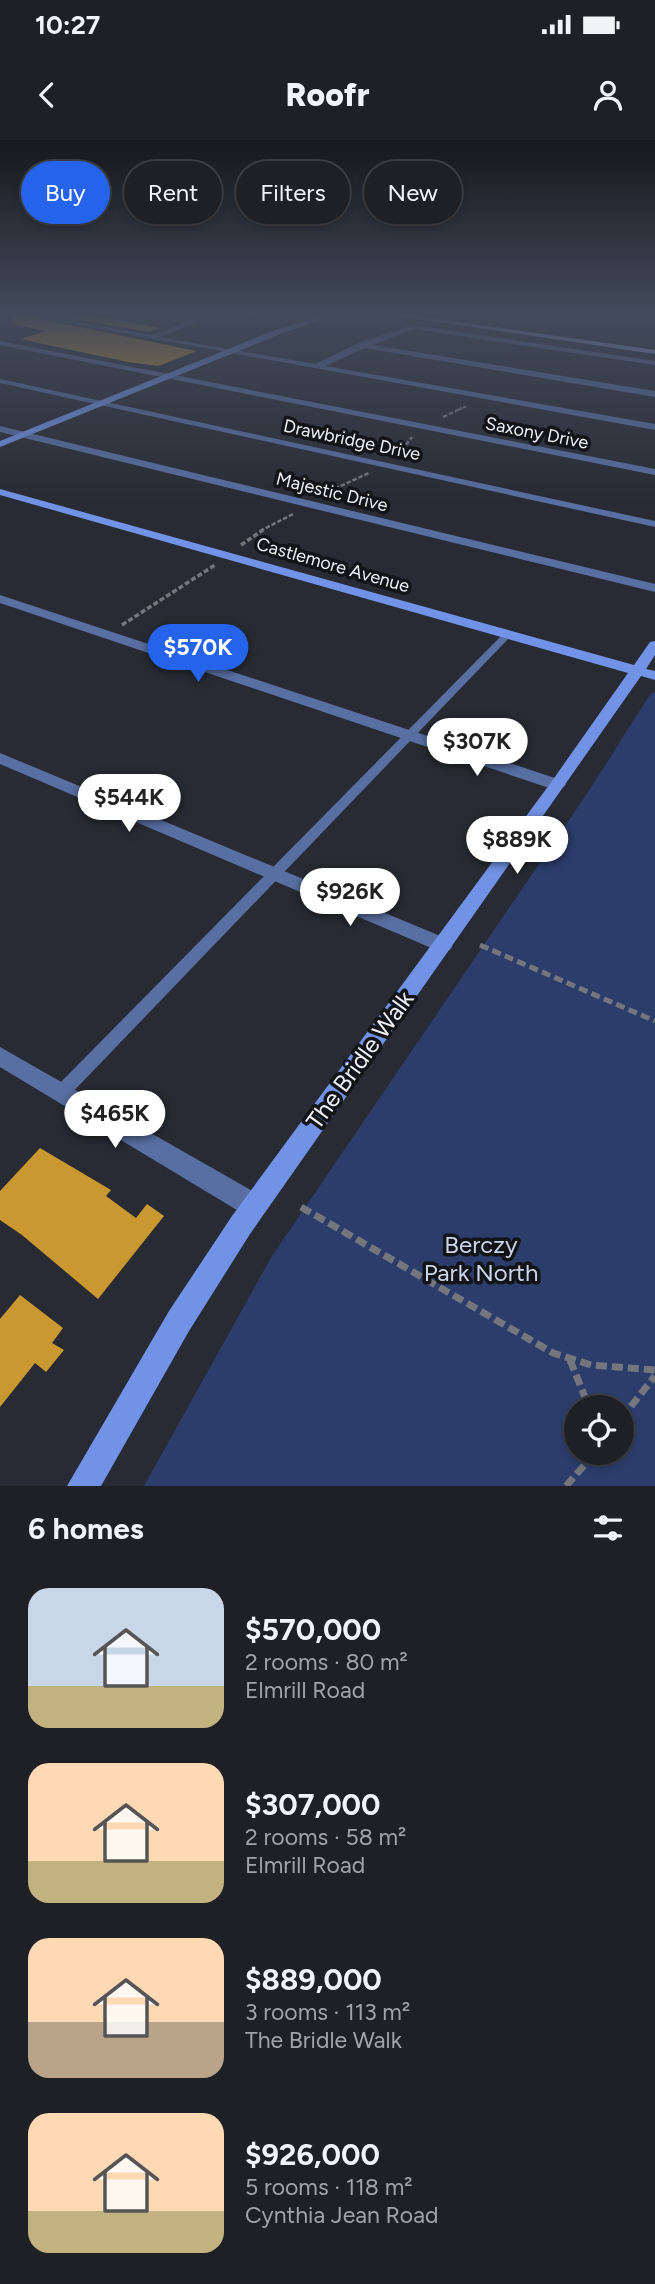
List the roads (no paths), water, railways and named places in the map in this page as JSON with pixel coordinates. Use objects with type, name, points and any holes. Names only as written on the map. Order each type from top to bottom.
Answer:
[{"type":"street","points":[[0,444],[163,378]]},
{"type":"street","name":"Saxony Drive","points":[[177,378],[655,472]]},
{"type":"street","points":[[374,378],[655,427]]},
{"type":"street","points":[[558,378],[655,394]]},
{"type":"street","name":"Drawbridge Drive","points":[[0,381],[655,524]]},
{"type":"street","name":"Majestic Drive","points":[[0,429],[655,588]]},
{"type":"street","name":"Castlemore Avenue","points":[[0,493],[655,676]]},
{"type":"street","points":[[0,599],[558,785]]},
{"type":"street","name":"The Bridle Walk","points":[[83,1486],[179,1321],[254,1206],[558,785],[655,645]]},
{"type":"street","points":[[0,758],[443,945]]},
{"type":"street","points":[[2,1060],[254,1206]]},
{"type":"lane","points":[[61,1093],[508,634]]},
{"type":"park label","name":"Berczy Park North","points":[[481,1259]]}]
